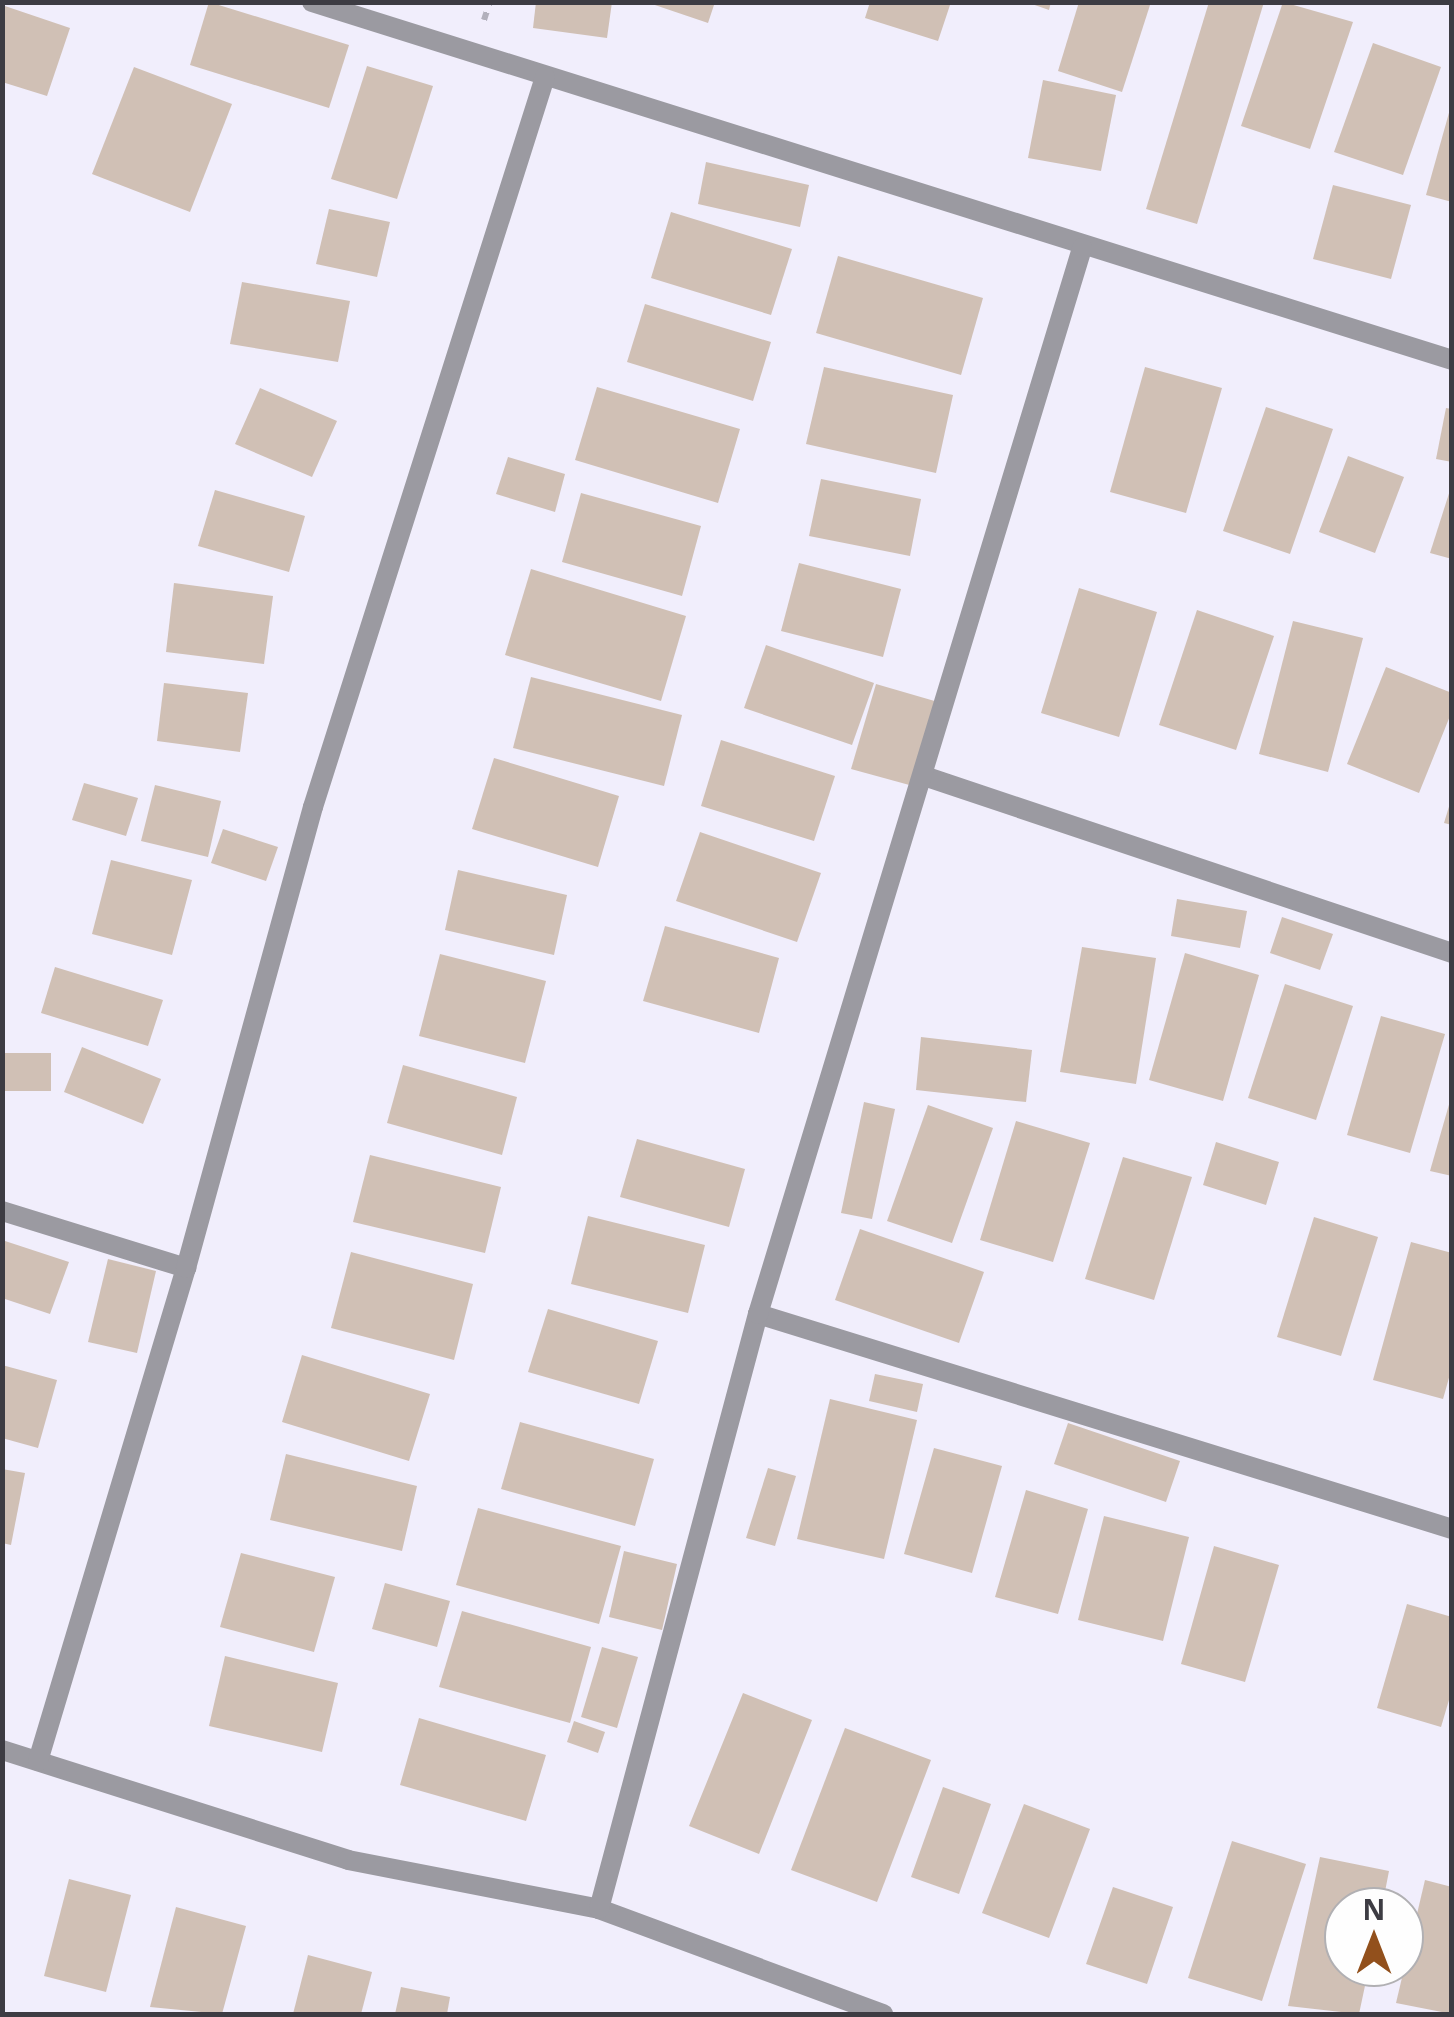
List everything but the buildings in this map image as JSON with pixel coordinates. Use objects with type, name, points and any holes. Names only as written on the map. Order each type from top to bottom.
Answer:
[{"type":"street","points":[[312,2],[545,77],[822,159],[1082,248],[1452,360]]},
{"type":"street","points":[[38,1761],[186,1268],[312,808],[545,77]]},
{"type":"street","points":[[599,1909],[758,1314],[1082,248]]},
{"type":"street","points":[[924,776],[1452,953]]},
{"type":"street","points":[[2,1211],[186,1268]]},
{"type":"street","points":[[758,1314],[1452,1529]]},
{"type":"street","points":[[2,1750],[348,1860],[599,1909],[883,2014]]}]
